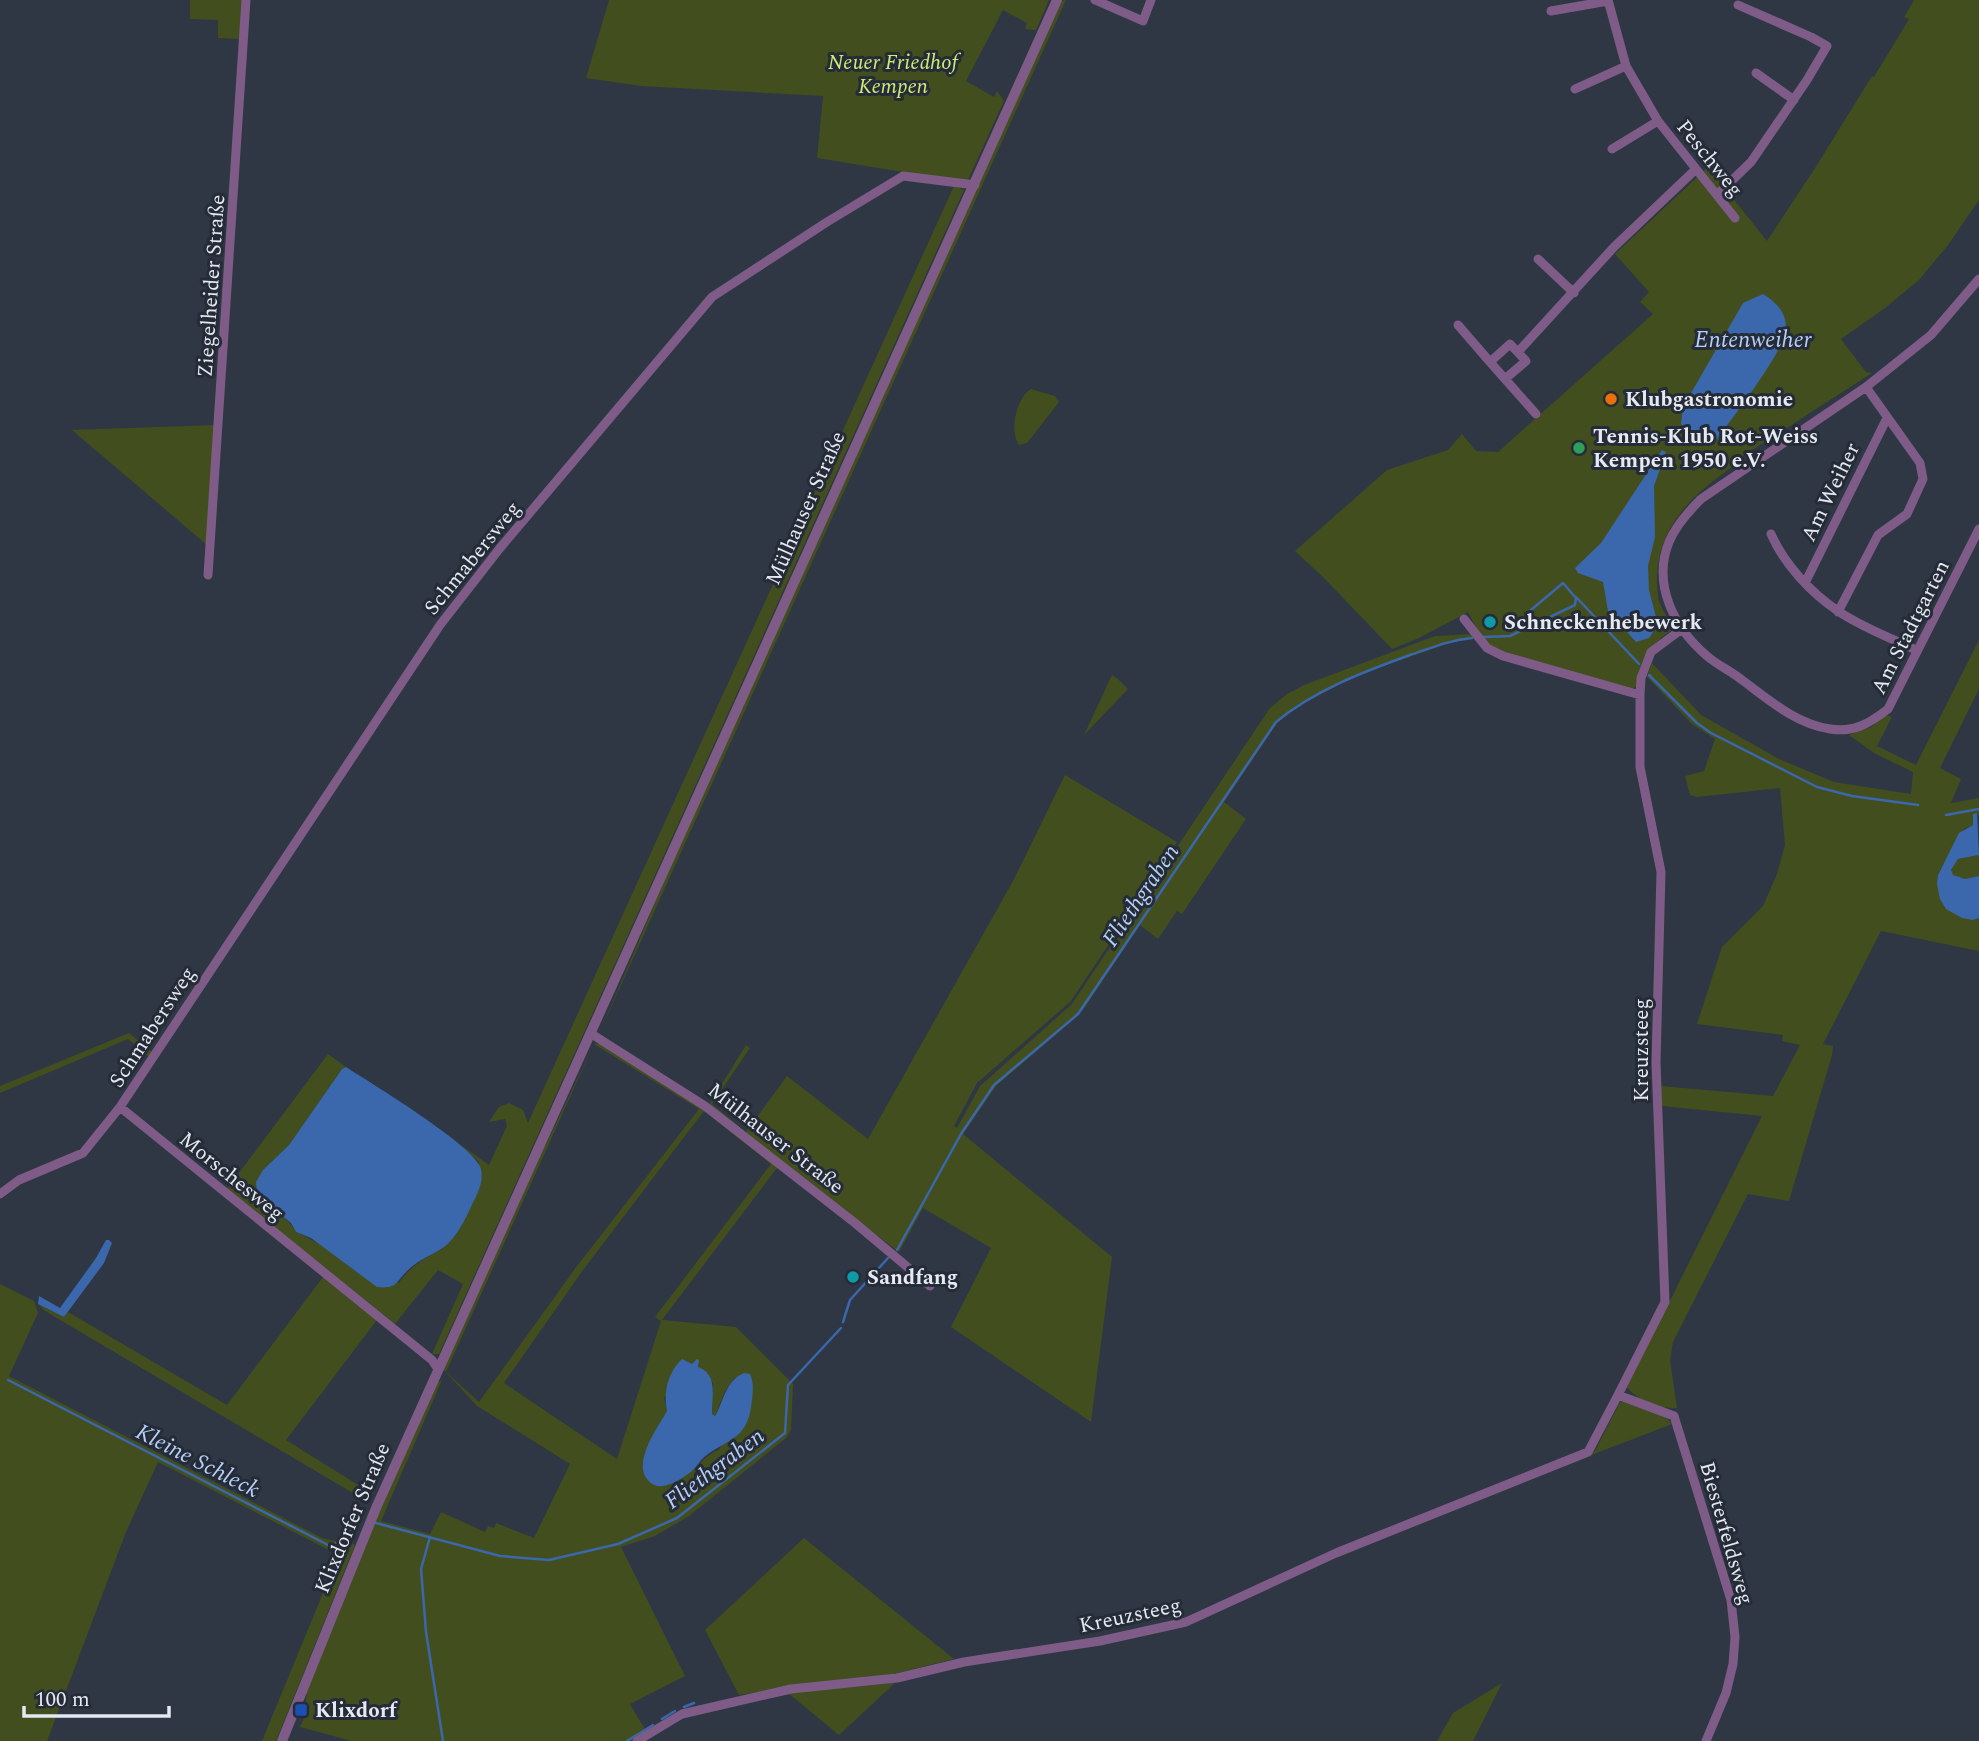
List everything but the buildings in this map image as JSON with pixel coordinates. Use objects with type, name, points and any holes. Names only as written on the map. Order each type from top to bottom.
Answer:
[{"type":"street","name":"Ziegelheider Straße","points":[[208,575],[246,0]]},
{"type":"street","name":"Mülhauser Straße","points":[[463,1312],[1057,0]]},
{"type":"street","points":[[1095,0],[1143,21],[1152,0]]},
{"type":"street","name":"Peschweg","points":[[1551,10],[1608,1],[1626,66],[1658,121],[1735,218]]},
{"type":"street","points":[[1718,194],[1751,162],[1827,46],[1738,5]]},
{"type":"street","points":[[1575,89],[1626,66]]},
{"type":"street","points":[[1756,73],[1794,100]]},
{"type":"street","name":"Peschweg","points":[[1612,149],[1658,121]]},
{"type":"street","points":[[1518,352],[1614,247],[1696,169]]},
{"type":"street","name":"Schmabersweg","points":[[120,1107],[440,625],[500,548],[712,297],[903,176],[975,185]]},
{"type":"street","points":[[1538,259],[1574,293]]},
{"type":"street","name":"Am Stadtgarten","points":[[1979,279],[1931,335],[1866,387],[1717,486],[1684,516],[1670,540],[1663,572],[1664,589],[1669,606],[1682,629],[1706,656],[1771,702],[1792,715],[1832,730],[1867,725],[1888,709],[1979,529]]},
{"type":"street","points":[[1458,325],[1536,414]]},
{"type":"street","points":[[1490,362],[1510,344],[1526,361],[1505,379]]},
{"type":"street","points":[[1838,612],[1878,535],[1906,514],[1923,479],[1920,463],[1866,387]]},
{"type":"street","name":"Am Weiher","points":[[1805,583],[1887,418]]},
{"type":"street","name":"Am Weiher","points":[[1771,534],[1780,554],[1805,583],[1838,612],[1916,650]]},
{"type":"street","points":[[1464,619],[1487,648],[1503,656],[1640,695]]},
{"type":"street","name":"Kreuzsteeg","points":[[637,1741],[682,1714],[791,1689],[897,1678],[964,1662],[1100,1641],[1186,1622],[1336,1553],[1588,1452],[1665,1302],[1656,1062],[1661,872],[1640,768],[1640,695],[1641,678],[1651,652],[1682,629]]},
{"type":"street","name":"Mülhauser Straße","points":[[590,1033],[705,1106],[930,1286]]},
{"type":"street","points":[[0,1194],[19,1180],[83,1153],[120,1107]]},
{"type":"street","name":"Morschesweg","points":[[120,1107],[432,1360],[438,1369]]},
{"type":"street","name":"Klixdorfer Straße","points":[[282,1741],[376,1508],[463,1312]]},
{"type":"street","name":"Biesterfeldsweg","points":[[1618,1395],[1674,1416],[1731,1600],[1735,1637],[1734,1664],[1706,1741]]},
{"type":"green space","points":[[190,0],[244,0],[241,39],[218,38],[218,20],[190,19]]},
{"type":"green space","name":"Neuer Friedhof Kempen","points":[[609,0],[1049,0],[1036,30],[1025,29],[1027,23],[1003,10],[966,81],[994,97],[997,91],[1004,101],[968,180],[964,182],[817,158],[823,96],[641,86],[586,78]]},
{"type":"green space","points":[[1066,0],[599,1034],[673,861],[1061,1]]},
{"type":"green space","points":[[1914,0],[1979,0],[1979,200],[1948,245],[1919,280],[1841,339],[1866,372],[1872,373],[1732,463],[1732,467],[1700,492],[1675,521],[1666,537],[1657,574],[1658,596],[1670,631],[1646,654],[1637,686],[1632,689],[1503,653],[1484,643],[1468,612],[1392,649],[1295,551],[1387,470],[1448,450],[1462,434],[1476,451],[1498,452],[1653,314],[1640,302],[1649,292],[1615,254],[1708,167],[1767,241],[1872,76],[1874,77],[1909,19],[1904,17]]},
{"type":"green space","points":[[954,186],[964,190],[439,1354],[432,1354],[463,1284],[438,1270],[395,1324],[227,1189],[328,1054],[346,1067],[289,1145],[263,1170],[257,1193],[288,1221],[296,1232],[399,1283],[413,1267],[442,1249],[479,1162],[458,1143],[489,1165],[507,1126],[505,1119],[489,1122],[499,1107],[509,1103],[523,1110],[528,1123]]},
{"type":"green space","points":[[1031,389],[1055,396],[1059,402],[1027,443],[1019,445],[1014,424],[1021,400]]},
{"type":"green space","points":[[215,425],[207,545],[72,430]]},
{"type":"green space","points":[[1472,634],[1474,639],[1455,641],[1360,674],[1294,708],[1277,723],[1224,802],[1246,819],[1182,914],[1177,911],[1158,939],[1140,925],[1085,1007],[996,1086],[963,1134],[1112,1257],[1091,1422],[951,1327],[991,1248],[923,1208],[899,1252],[713,1110],[710,1103],[746,1045],[750,1048],[712,1104],[746,1132],[787,1076],[868,1139],[1013,881],[1065,775],[1177,842],[1071,1001],[977,1083],[954,1126],[957,1128],[980,1086],[1072,1004],[1270,708],[1304,685],[1435,636]]},
{"type":"green space","points":[[1979,640],[1979,689],[1940,768],[1961,779],[1951,803],[1979,798],[1979,817],[1977,813],[1973,825],[1964,829],[1938,874],[1973,920],[1979,918],[1979,951],[1881,931],[1823,1044],[1833,1046],[1832,1055],[1789,1201],[1748,1194],[1673,1342],[1670,1360],[1677,1408],[1650,1403],[1627,1387],[1762,1116],[1662,1106],[1661,1086],[1773,1096],[1800,1045],[1782,1041],[1783,1035],[1697,1024],[1722,947],[1763,906],[1777,874],[1785,845],[1780,788],[1697,797],[1690,795],[1685,776],[1704,771],[1715,739],[1692,724],[1647,677],[1652,663],[1701,715],[1779,759],[1834,782],[1911,794],[1913,772],[1874,753],[1849,735],[1871,727],[1886,715],[1892,717],[1877,746],[1916,765]]},
{"type":"green space","points":[[1112,675],[1128,689],[1084,735]]},
{"type":"green space","points":[[1979,855],[1979,876],[1965,879],[1952,876],[1951,870],[1958,859]]},
{"type":"green space","points":[[129,1033],[153,1053],[150,1058],[128,1039],[0,1093],[0,1086]]},
{"type":"green space","points":[[594,1044],[602,1044],[705,1110],[773,1162],[777,1168],[662,1320],[736,1327],[793,1384],[791,1430],[786,1438],[689,1516],[655,1536],[621,1547],[685,1676],[630,1704],[646,1731],[629,1741],[352,1741],[300,1727],[304,1718],[307,1691],[376,1519],[437,1383],[442,1380],[381,1521],[430,1534],[441,1512],[485,1532],[488,1526],[494,1528],[496,1523],[534,1538],[570,1464],[477,1406],[443,1369]],"holes":[[[594,1044],[699,1109],[577,1266],[479,1402],[446,1372]],[[704,1111],[771,1164],[655,1317],[661,1321],[617,1459],[504,1383],[583,1270]],[[692,1364],[713,1383],[712,1414],[715,1416],[725,1391],[735,1377],[720,1449],[683,1477],[642,1465],[645,1453],[667,1411],[664,1398]]]},
{"type":"green space","points":[[323,1277],[377,1320],[286,1440],[371,1493],[368,1502],[45,1311],[38,1304],[64,1317],[68,1312],[227,1405]]},
{"type":"green space","points":[[0,1284],[34,1301],[38,1313],[9,1376],[322,1538],[335,1541],[345,1534],[354,1513],[363,1513],[351,1543],[355,1545],[276,1741],[262,1741],[342,1547],[327,1549],[158,1462],[126,1532],[47,1741],[0,1741]]},
{"type":"green space","points":[[1620,1402],[1662,1413],[1672,1424],[1581,1459],[1595,1451]]},
{"type":"green space","points":[[804,1538],[954,1659],[893,1674],[739,1695],[705,1630]]},
{"type":"green space","points":[[895,1683],[839,1735],[788,1693]]},
{"type":"green space","points":[[1502,1683],[1473,1741],[1437,1741],[1453,1713]]},
{"type":"water","name":"Entenweiher","points":[[1763,294],[1782,312],[1786,322],[1784,338],[1757,384],[1716,440],[1697,438],[1681,424],[1683,407],[1743,303]]},
{"type":"water","points":[[1662,450],[1666,452],[1654,486],[1655,537],[1648,566],[1649,590],[1658,625],[1649,638],[1636,642],[1608,611],[1603,582],[1578,573],[1575,568],[1601,543]]},
{"type":"water","points":[[1977,813],[1979,855],[1958,859],[1951,870],[1953,875],[1965,879],[1979,876],[1979,918],[1973,920],[1962,918],[1946,909],[1940,899],[1937,884],[1938,875],[1959,833],[1973,825],[1973,814]]},
{"type":"water","points":[[346,1067],[443,1131],[475,1159],[481,1169],[477,1195],[453,1238],[388,1287],[377,1287],[311,1238],[296,1232],[291,1223],[257,1193],[256,1182],[263,1170],[289,1145]]},
{"type":"water","points":[[106,1240],[112,1243],[104,1263],[64,1317],[38,1304],[39,1296],[60,1308]]},
{"type":"water","points":[[682,1359],[692,1364],[699,1360],[698,1367],[709,1375],[712,1386],[712,1414],[715,1416],[733,1381],[744,1373],[750,1374],[753,1387],[750,1412],[743,1429],[733,1439],[705,1456],[688,1474],[673,1483],[659,1486],[651,1483],[645,1476],[644,1457],[667,1411],[668,1383],[673,1370]]},
{"type":"waterway","points":[[1531,610],[1563,583],[1575,597]]},
{"type":"waterway","name":"Fliethgraben","points":[[1483,637],[1510,636],[1575,605],[1576,597],[1639,664]]},
{"type":"waterway","name":"Fliethgraben","points":[[897,1250],[961,1134],[994,1085],[1078,1014],[1276,722],[1307,700],[1357,675],[1433,647],[1472,638]]},
{"type":"waterway","name":"Fliethgraben","points":[[1649,675],[1697,723],[1711,733],[1817,787],[1852,796],[1918,805]]},
{"type":"waterway","name":"Fliethgraben","points":[[1946,815],[1979,809]]},
{"type":"waterway","name":"Fliethgraben","points":[[843,1322],[850,1300],[888,1258]]},
{"type":"waterway","name":"Fliethgraben","points":[[376,1523],[500,1556],[549,1560],[618,1544],[677,1518],[785,1433],[788,1385],[841,1328]]},
{"type":"waterway","name":"Kleine Schleck","points":[[8,1380],[330,1546],[347,1539],[356,1516],[361,1517]]},
{"type":"waterway","points":[[430,1537],[421,1569],[426,1632],[443,1741]]},
{"type":"waterway","points":[[684,1707],[694,1703]]},
{"type":"waterway","points":[[662,1719],[675,1711]]},
{"type":"waterway","points":[[627,1741],[653,1725]]},
{"type":"place","name":"Klubgastronomie","points":[[1611,399]]},
{"type":"place","name":"Tennis-Klub Rot-Weiss Kempen 1950 e.V.","points":[[1579,448]]},
{"type":"place","name":"Schneckenhebewerk","points":[[1490,622]]},
{"type":"place","name":"Sandfang","points":[[853,1277]]},
{"type":"place","name":"Klixdorf","points":[[301,1710]]}]
